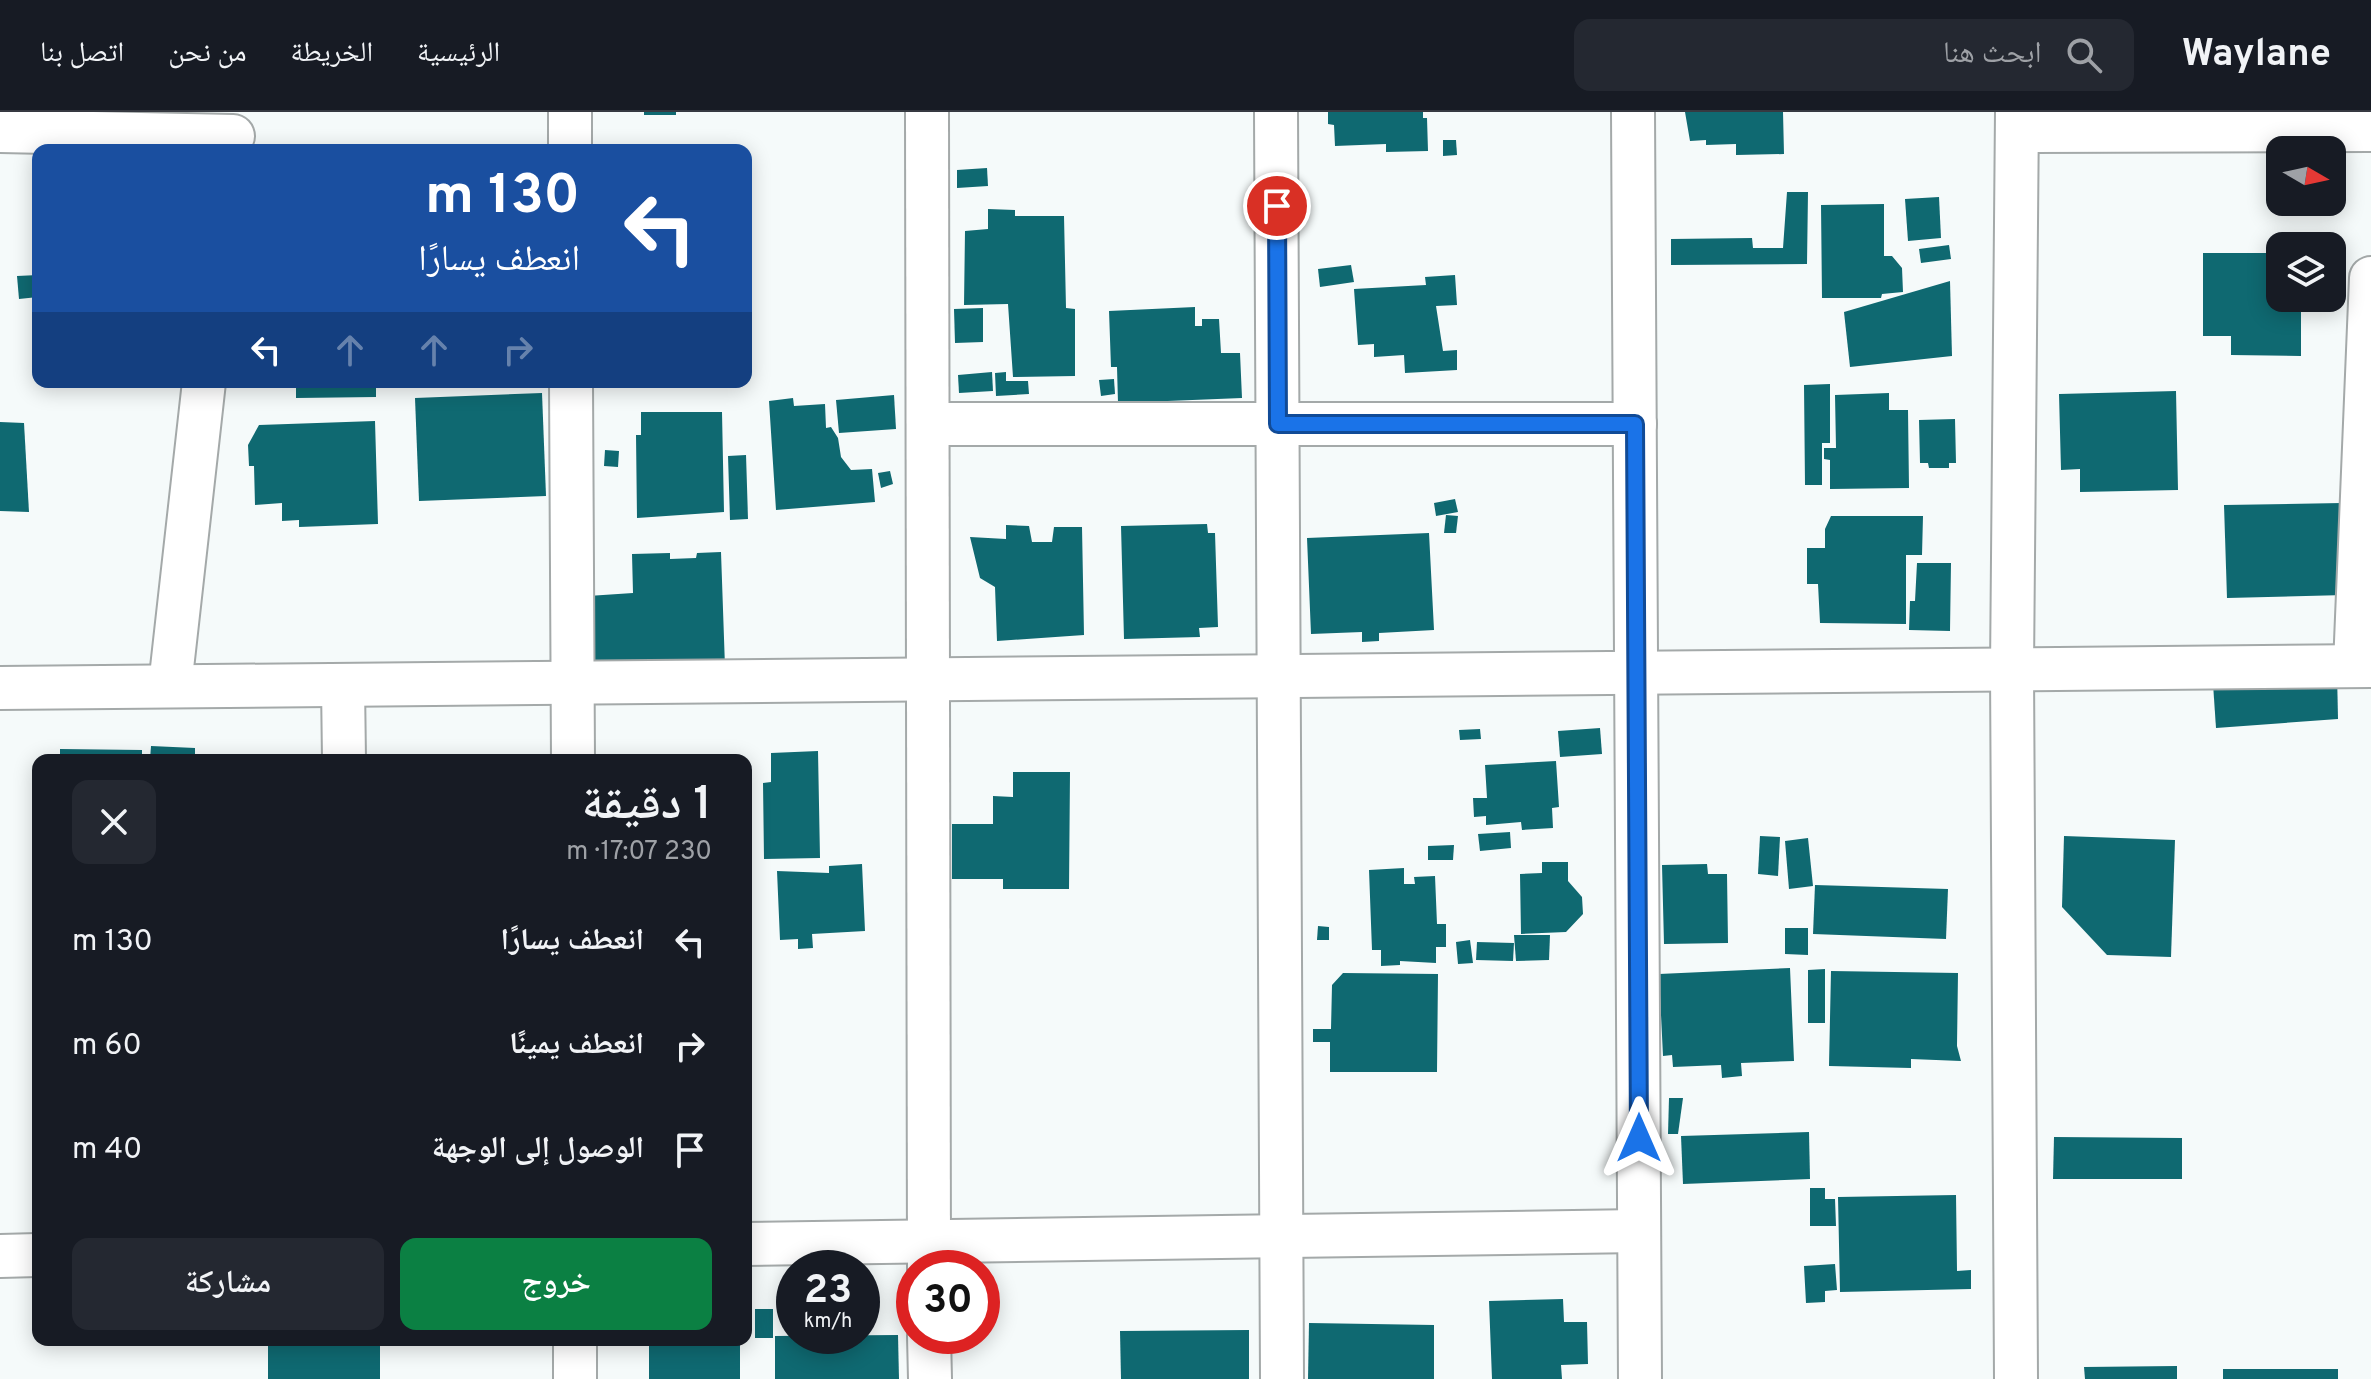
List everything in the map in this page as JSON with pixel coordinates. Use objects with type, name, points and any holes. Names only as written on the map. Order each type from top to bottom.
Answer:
[{"type":"street","points":[[570,112],[570,144]]},
{"type":"street","points":[[927,112],[929,1250]]},
{"type":"street","points":[[1276,112],[1282,1379]]},
{"type":"street","points":[[1633,112],[1640,1379]]},
{"type":"street","points":[[2016,1379],[2012,669],[2018,122],[2371,130]]},
{"type":"street","points":[[0,131],[232,133]]},
{"type":"street","points":[[0,688],[2363,666],[2371,278]]},
{"type":"street","points":[[170,686],[203,388]]},
{"type":"street","points":[[571,388],[573,754]]},
{"type":"street","points":[[928,424],[1635,424]]},
{"type":"street","points":[[343,685],[344,754]]},
{"type":"street","points":[[1000,1251],[1281,1236],[1639,1231]]},
{"type":"street","points":[[752,1244],[896,1253]]},
{"type":"street","points":[[0,1256],[32,1255]]},
{"type":"street","points":[[575,1346],[575,1379]]},
{"type":"street","points":[[929,1354],[930,1379]]},
{"type":"building","points":[[644,112],[676,112],[676,115],[644,115]]},
{"type":"building","points":[[1328,112],[1423,112],[1423,118],[1427,118],[1428,151],[1386,152],[1386,144],[1335,146],[1334,125],[1328,124]]},
{"type":"building","points":[[1685,112],[1783,112],[1784,154],[1736,155],[1736,144],[1706,145],[1706,140],[1690,141]]},
{"type":"building","points":[[1443,140],[1456,140],[1457,155],[1443,156]]},
{"type":"building","points":[[987,168],[988,186],[957,188],[957,170]]},
{"type":"building","points":[[1787,192],[1808,192],[1807,264],[1671,265],[1671,239],[1752,238],[1753,248],[1783,248]]},
{"type":"building","points":[[1939,197],[1941,238],[1908,241],[1905,199]]},
{"type":"building","points":[[1884,204],[1884,256],[1892,256],[1902,268],[1903,292],[1882,294],[1881,298],[1822,298],[1821,205]]},
{"type":"building","points":[[988,209],[1015,210],[1015,216],[1064,216],[1066,308],[1075,309],[1075,376],[1013,377],[1008,304],[964,305],[965,231],[988,229]]},
{"type":"building","points":[[1949,245],[1951,259],[1921,263],[1919,249]]},
{"type":"building","points":[[2203,253],[2266,253],[2266,312],[2301,312],[2301,356],[2231,355],[2231,336],[2203,336]]},
{"type":"building","points":[[1351,265],[1354,282],[1320,287],[1318,269]]},
{"type":"building","points":[[32,275],[32,298],[19,299],[17,276]]},
{"type":"building","points":[[1455,275],[1457,305],[1436,306],[1443,351],[1457,350],[1457,370],[1405,373],[1404,355],[1374,357],[1374,344],[1358,345],[1354,289],[1426,285],[1425,277]]},
{"type":"building","points":[[1950,281],[1952,356],[1850,367],[1844,312]]},
{"type":"building","points":[[1195,307],[1195,326],[1202,326],[1202,319],[1219,319],[1221,353],[1240,353],[1242,398],[1118,403],[1117,367],[1111,367],[1109,311]]},
{"type":"building","points":[[983,308],[983,342],[955,343],[954,309]]},
{"type":"building","points":[[992,372],[993,391],[959,393],[958,375]]},
{"type":"building","points":[[1006,372],[1006,381],[1028,381],[1029,394],[996,396],[995,373]]},
{"type":"building","points":[[1114,379],[1115,394],[1101,396],[1099,380]]},
{"type":"building","points":[[1830,384],[1830,443],[1822,443],[1822,485],[1805,485],[1804,385]]},
{"type":"building","points":[[296,388],[376,388],[376,397],[296,398]]},
{"type":"building","points":[[2176,391],[2178,490],[2080,492],[2080,469],[2061,470],[2059,394]]},
{"type":"building","points":[[542,393],[546,496],[419,501],[415,398]]},
{"type":"building","points":[[1889,393],[1889,410],[1908,410],[1909,488],[1830,489],[1830,460],[1824,459],[1824,448],[1836,448],[1835,395]]},
{"type":"building","points":[[894,395],[896,429],[839,433],[836,400]]},
{"type":"building","points":[[793,398],[794,406],[825,404],[826,428],[831,427],[838,438],[841,457],[851,470],[872,469],[875,502],[776,510],[769,401]]},
{"type":"building","points":[[641,412],[722,412],[724,512],[637,518],[636,435],[641,435]]},
{"type":"building","points":[[1955,419],[1956,463],[1949,463],[1949,468],[1929,468],[1928,463],[1920,463],[1919,420]]},
{"type":"building","points":[[375,421],[378,524],[299,527],[299,520],[282,521],[282,503],[255,505],[254,466],[249,466],[248,445],[259,425]]},
{"type":"building","points":[[0,422],[24,423],[29,512],[0,511]]},
{"type":"building","points":[[605,450],[619,451],[618,467],[604,466]]},
{"type":"building","points":[[746,455],[748,519],[730,520],[728,456]]},
{"type":"building","points":[[890,471],[893,484],[881,488],[878,473]]},
{"type":"building","points":[[1455,499],[1458,512],[1436,516],[1434,503]]},
{"type":"building","points":[[2342,503],[2345,595],[2227,598],[2224,505]]},
{"type":"building","points":[[1446,515],[1458,516],[1456,533],[1444,533]]},
{"type":"building","points":[[1831,516],[1923,516],[1922,555],[1906,555],[1906,624],[1820,623],[1818,584],[1807,584],[1807,548],[1825,548],[1825,529]]},
{"type":"building","points":[[1207,524],[1208,533],[1215,533],[1218,627],[1199,628],[1200,637],[1124,639],[1121,526]]},
{"type":"building","points":[[1006,525],[1029,526],[1032,542],[1052,542],[1054,527],[1082,527],[1084,635],[997,641],[995,587],[980,578],[970,537],[1006,539]]},
{"type":"building","points":[[1429,533],[1434,630],[1379,633],[1379,641],[1362,642],[1362,632],[1311,634],[1307,538]]},
{"type":"building","points":[[721,552],[725,667],[591,672],[588,596],[633,593],[632,554],[670,553],[670,559],[696,558],[697,553]]},
{"type":"building","points":[[1917,563],[1951,563],[1950,631],[1909,630],[1910,601],[1915,601]]},
{"type":"building","points":[[2212,669],[2337,672],[2338,719],[2216,728]]},
{"type":"building","points":[[1600,728],[1602,754],[1560,757],[1558,731]]},
{"type":"building","points":[[1480,729],[1481,739],[1460,740],[1459,730]]},
{"type":"building","points":[[151,746],[195,748],[195,754],[150,754]]},
{"type":"building","points":[[60,749],[142,750],[142,754],[60,754]]},
{"type":"building","points":[[818,751],[820,858],[764,859],[763,783],[771,782],[771,753]]},
{"type":"building","points":[[1556,761],[1559,807],[1552,808],[1553,828],[1522,830],[1521,822],[1486,825],[1486,816],[1474,817],[1473,798],[1487,798],[1485,765]]},
{"type":"building","points":[[1013,772],[1070,772],[1069,889],[1003,889],[1003,879],[952,879],[952,824],[993,824],[993,796],[1013,797]]},
{"type":"building","points":[[1510,832],[1511,848],[1480,851],[1478,834]]},
{"type":"building","points":[[1760,836],[1780,837],[1778,876],[1758,874]]},
{"type":"building","points":[[2064,836],[2175,840],[2171,957],[2107,955],[2062,907]]},
{"type":"building","points":[[1808,838],[1813,886],[1789,889],[1785,841]]},
{"type":"building","points":[[1454,845],[1453,860],[1428,860],[1428,846]]},
{"type":"building","points":[[1542,862],[1568,862],[1568,881],[1582,897],[1583,914],[1566,932],[1521,934],[1520,874],[1542,873]]},
{"type":"building","points":[[862,864],[865,931],[812,934],[813,948],[798,949],[798,939],[780,940],[777,871],[829,873],[829,866]]},
{"type":"building","points":[[1707,864],[1708,874],[1727,874],[1728,943],[1664,944],[1662,865]]},
{"type":"building","points":[[1404,868],[1404,884],[1415,884],[1414,877],[1435,876],[1437,924],[1446,924],[1446,947],[1436,947],[1436,963],[1400,961],[1400,965],[1381,966],[1381,950],[1372,950],[1369,870]]},
{"type":"building","points":[[1815,885],[1948,889],[1946,939],[1813,934]]},
{"type":"building","points":[[1318,926],[1329,927],[1329,940],[1317,940]]},
{"type":"building","points":[[1785,928],[1808,928],[1808,955],[1785,954]]},
{"type":"building","points":[[1514,935],[1550,935],[1549,960],[1516,961]]},
{"type":"building","points":[[1470,940],[1473,963],[1458,964],[1456,942]]},
{"type":"building","points":[[1477,942],[1514,943],[1513,961],[1476,960]]},
{"type":"building","points":[[1790,968],[1794,1061],[1741,1063],[1742,1076],[1722,1078],[1721,1065],[1673,1067],[1672,1055],[1663,1056],[1659,974]]},
{"type":"building","points":[[1825,969],[1825,1023],[1808,1023],[1808,970]]},
{"type":"building","points":[[1831,971],[1958,973],[1957,1046],[1961,1061],[1911,1059],[1911,1068],[1829,1066]]},
{"type":"building","points":[[1343,973],[1438,974],[1437,1072],[1330,1072],[1330,1042],[1313,1042],[1313,1029],[1331,1029],[1332,985]]},
{"type":"building","points":[[1669,1098],[1683,1098],[1678,1134],[1668,1134]]},
{"type":"building","points":[[1809,1132],[1810,1179],[1683,1184],[1681,1136]]},
{"type":"building","points":[[2054,1137],[2182,1138],[2182,1179],[2053,1179]]},
{"type":"building","points":[[1810,1188],[1825,1188],[1825,1199],[1835,1199],[1836,1226],[1810,1226]]},
{"type":"building","points":[[1956,1195],[1957,1271],[1971,1270],[1971,1289],[1840,1292],[1838,1197]]},
{"type":"building","points":[[1835,1264],[1837,1290],[1825,1291],[1825,1302],[1806,1303],[1804,1266]]},
{"type":"building","points":[[1563,1299],[1564,1322],[1587,1322],[1588,1364],[1561,1365],[1562,1379],[1492,1379],[1489,1301]]},
{"type":"building","points":[[755,1309],[773,1309],[773,1338],[755,1338]]},
{"type":"building","points":[[1309,1323],[1434,1325],[1434,1379],[1308,1379]]},
{"type":"building","points":[[1249,1330],[1249,1379],[1121,1379],[1120,1331]]},
{"type":"building","points":[[880,1335],[896,1335],[899,1379],[775,1379],[775,1336],[776,1354],[880,1354]]},
{"type":"building","points":[[268,1346],[380,1346],[380,1379],[268,1379]]},
{"type":"building","points":[[649,1346],[740,1346],[740,1379],[649,1379]]},
{"type":"building","points":[[2177,1366],[2177,1379],[2085,1379],[2084,1367]]},
{"type":"building","points":[[2223,1369],[2338,1369],[2338,1379],[2223,1379]]},
{"type":"route","points":[[1277,206],[1278,424],[1635,424],[1639,1138]]}]
